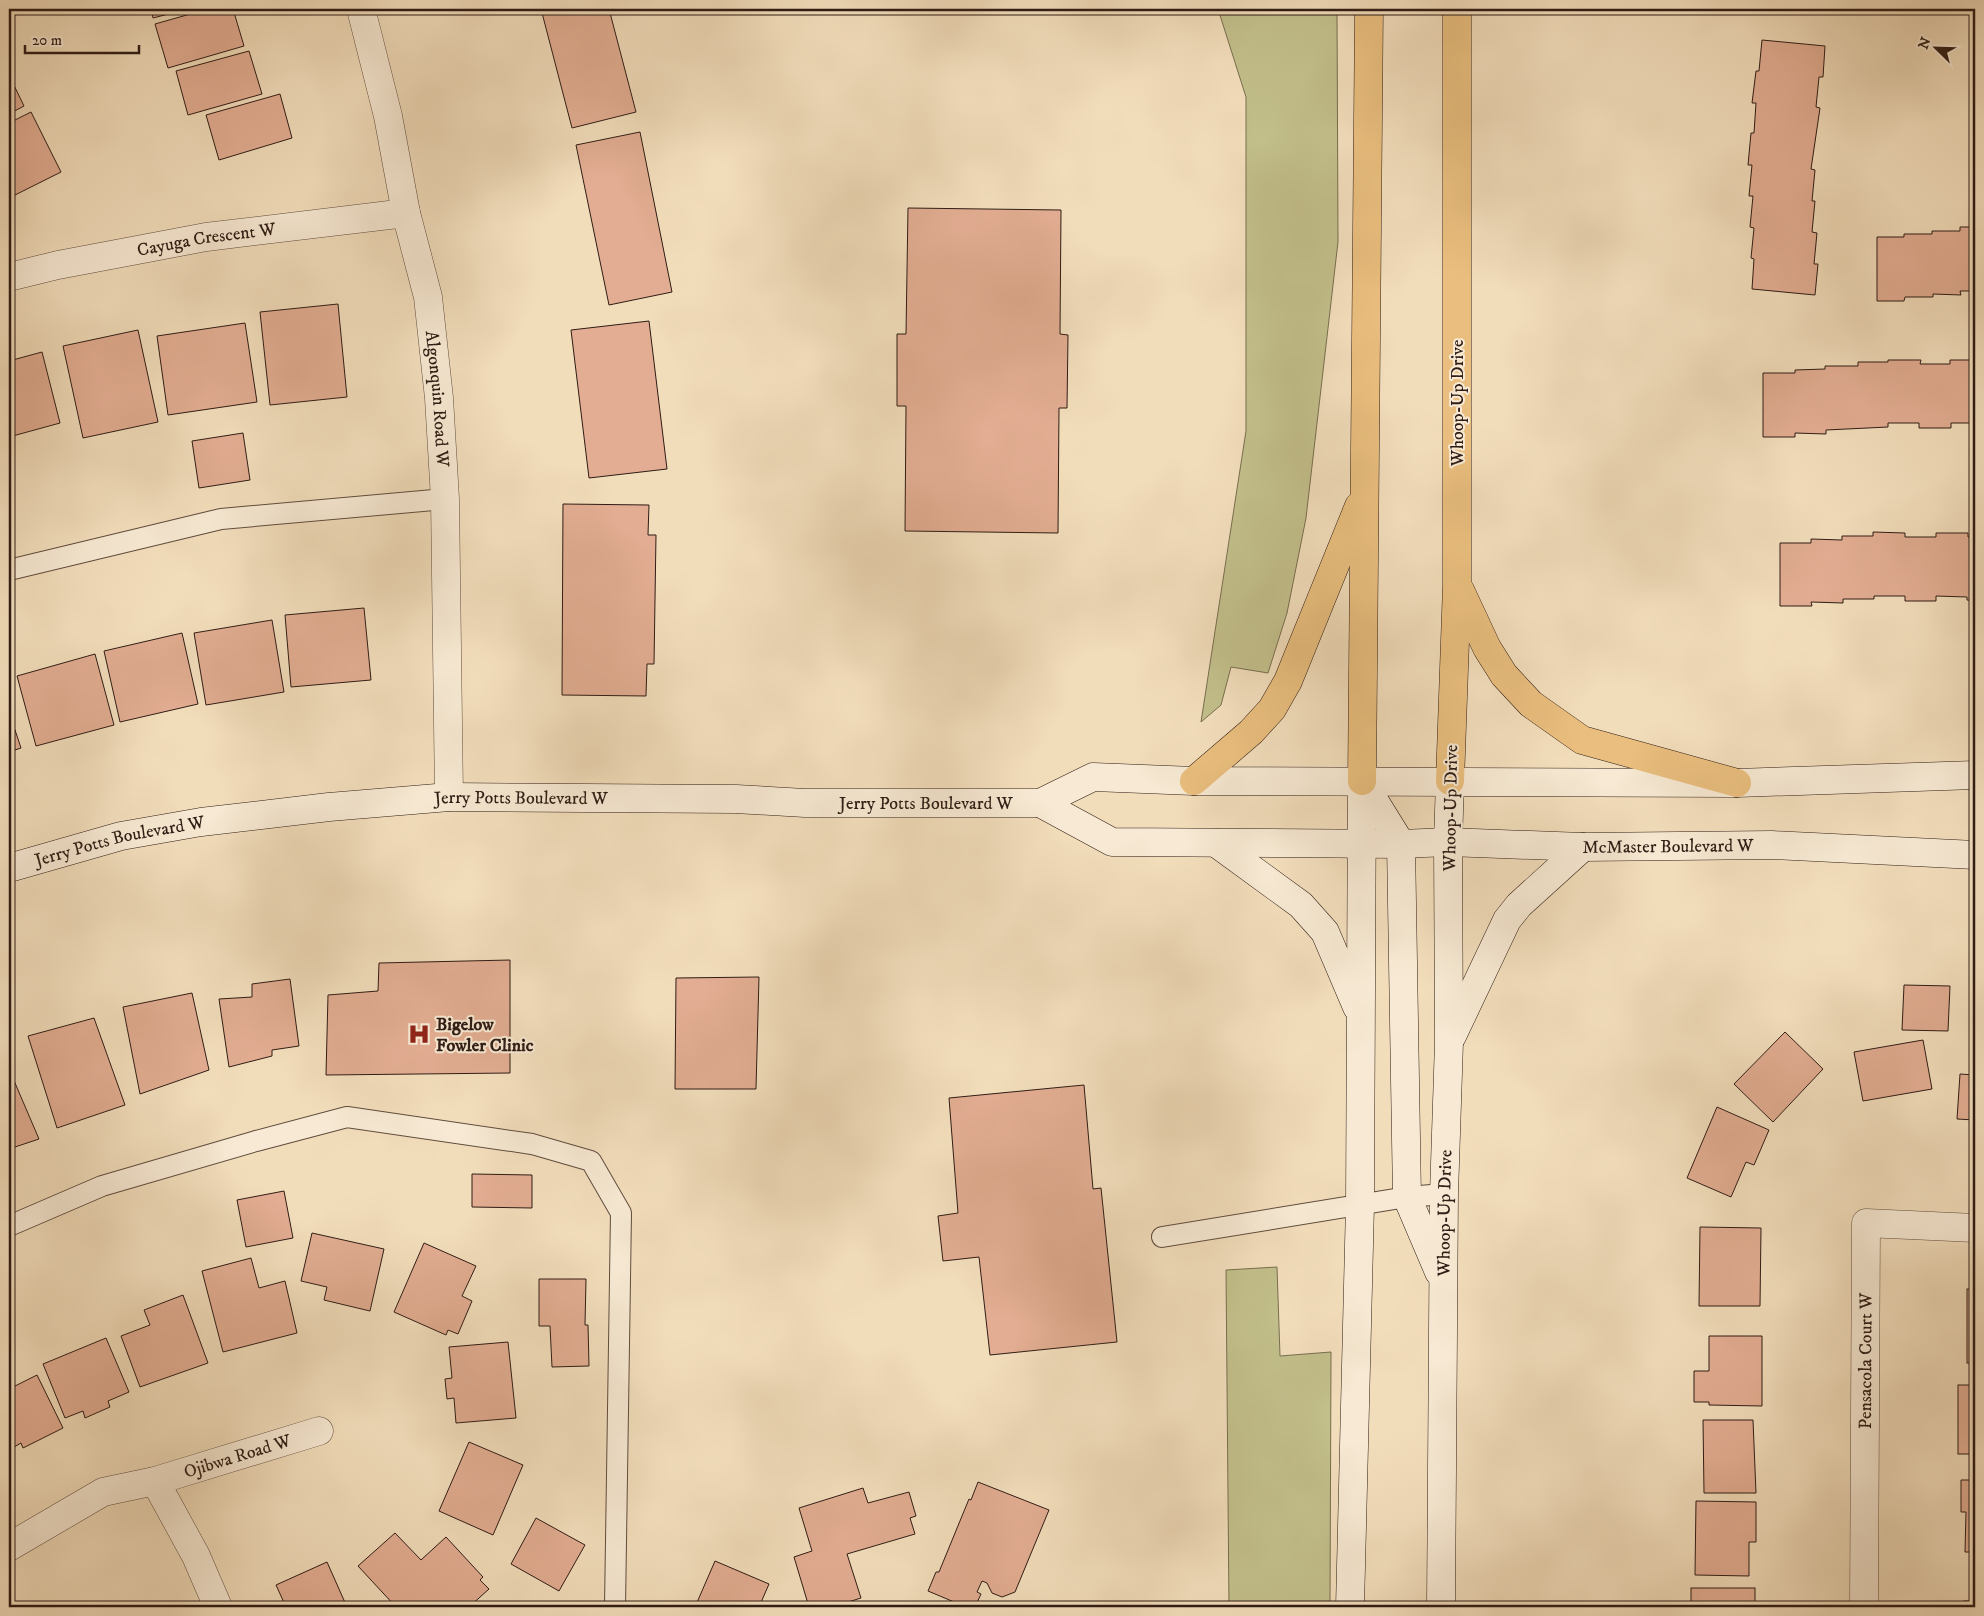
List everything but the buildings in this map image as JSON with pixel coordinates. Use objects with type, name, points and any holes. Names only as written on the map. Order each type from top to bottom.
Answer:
[{"type":"highway","points":[[1362,781],[1369,9]]},
{"type":"highway","name":"Whoop-Up Drive","points":[[1450,781],[1457,585],[1457,9]]},
{"type":"highway","points":[[1194,781],[1251,732],[1272,709],[1291,673],[1366,490]]},
{"type":"highway","points":[[1457,585],[1491,654],[1504,675],[1531,704],[1582,740],[1737,783]]},
{"type":"street","name":"Algonquin Road W","points":[[361,9],[388,116],[406,213],[428,297],[440,398],[445,499],[449,797]]},
{"type":"street","name":"Cayuga Crescent W","points":[[9,277],[58,265],[206,237],[406,213]]},
{"type":"street","points":[[1362,781],[1737,783],[1975,775]]},
{"type":"street","name":"Jerry Potts Boulevard W","points":[[9,868],[121,836],[201,822],[329,806],[449,797],[736,799],[805,803],[1040,803],[1094,778],[1194,781],[1362,781]]},
{"type":"street","points":[[1350,1607],[1360,1205],[1362,781]]},
{"type":"street","points":[[1362,781],[1401,844],[1407,1197],[1443,1280]]},
{"type":"street","name":"Whoop-Up Drive","points":[[1441,1607],[1444,1194],[1449,1042],[1448,842],[1450,781]]},
{"type":"street","name":"Jerry Potts Boulevard W","points":[[1040,803],[1112,842],[1361,844]]},
{"type":"street","name":"McMaster Boulevard W","points":[[1361,844],[1448,842],[1583,847],[1772,845],[1975,855]]},
{"type":"street","points":[[1216,844],[1301,905],[1326,932],[1362,1017]]},
{"type":"street","points":[[1449,1042],[1507,920],[1519,906],[1583,847]]},
{"type":"street","name":"Pensacola Court W","points":[[1864,1607],[1866,1223],[1975,1228]]},
{"type":"street","name":"Ojibwa Road W","points":[[9,1546],[103,1492],[156,1481],[319,1431]]},
{"type":"street","points":[[156,1481],[196,1556],[218,1607]]},
{"type":"lane","points":[[9,570],[221,519],[445,499]]},
{"type":"lane","points":[[9,1226],[102,1186],[256,1141],[347,1117],[532,1144],[590,1161],[621,1213],[615,1607]]},
{"type":"lane","points":[[1162,1237],[1407,1197],[1444,1194]]},
{"type":"shaded area","points":[[1218,9],[1337,9],[1338,242],[1306,518],[1287,613],[1268,673],[1231,667],[1221,705],[1201,722],[1246,431],[1246,97]]},
{"type":"shaded area","points":[[1277,1267],[1280,1356],[1331,1352],[1330,1607],[1229,1607],[1226,1270]]},
{"type":"place","name":"Bigelow Fowler Clinic","points":[[419,1034]]}]
